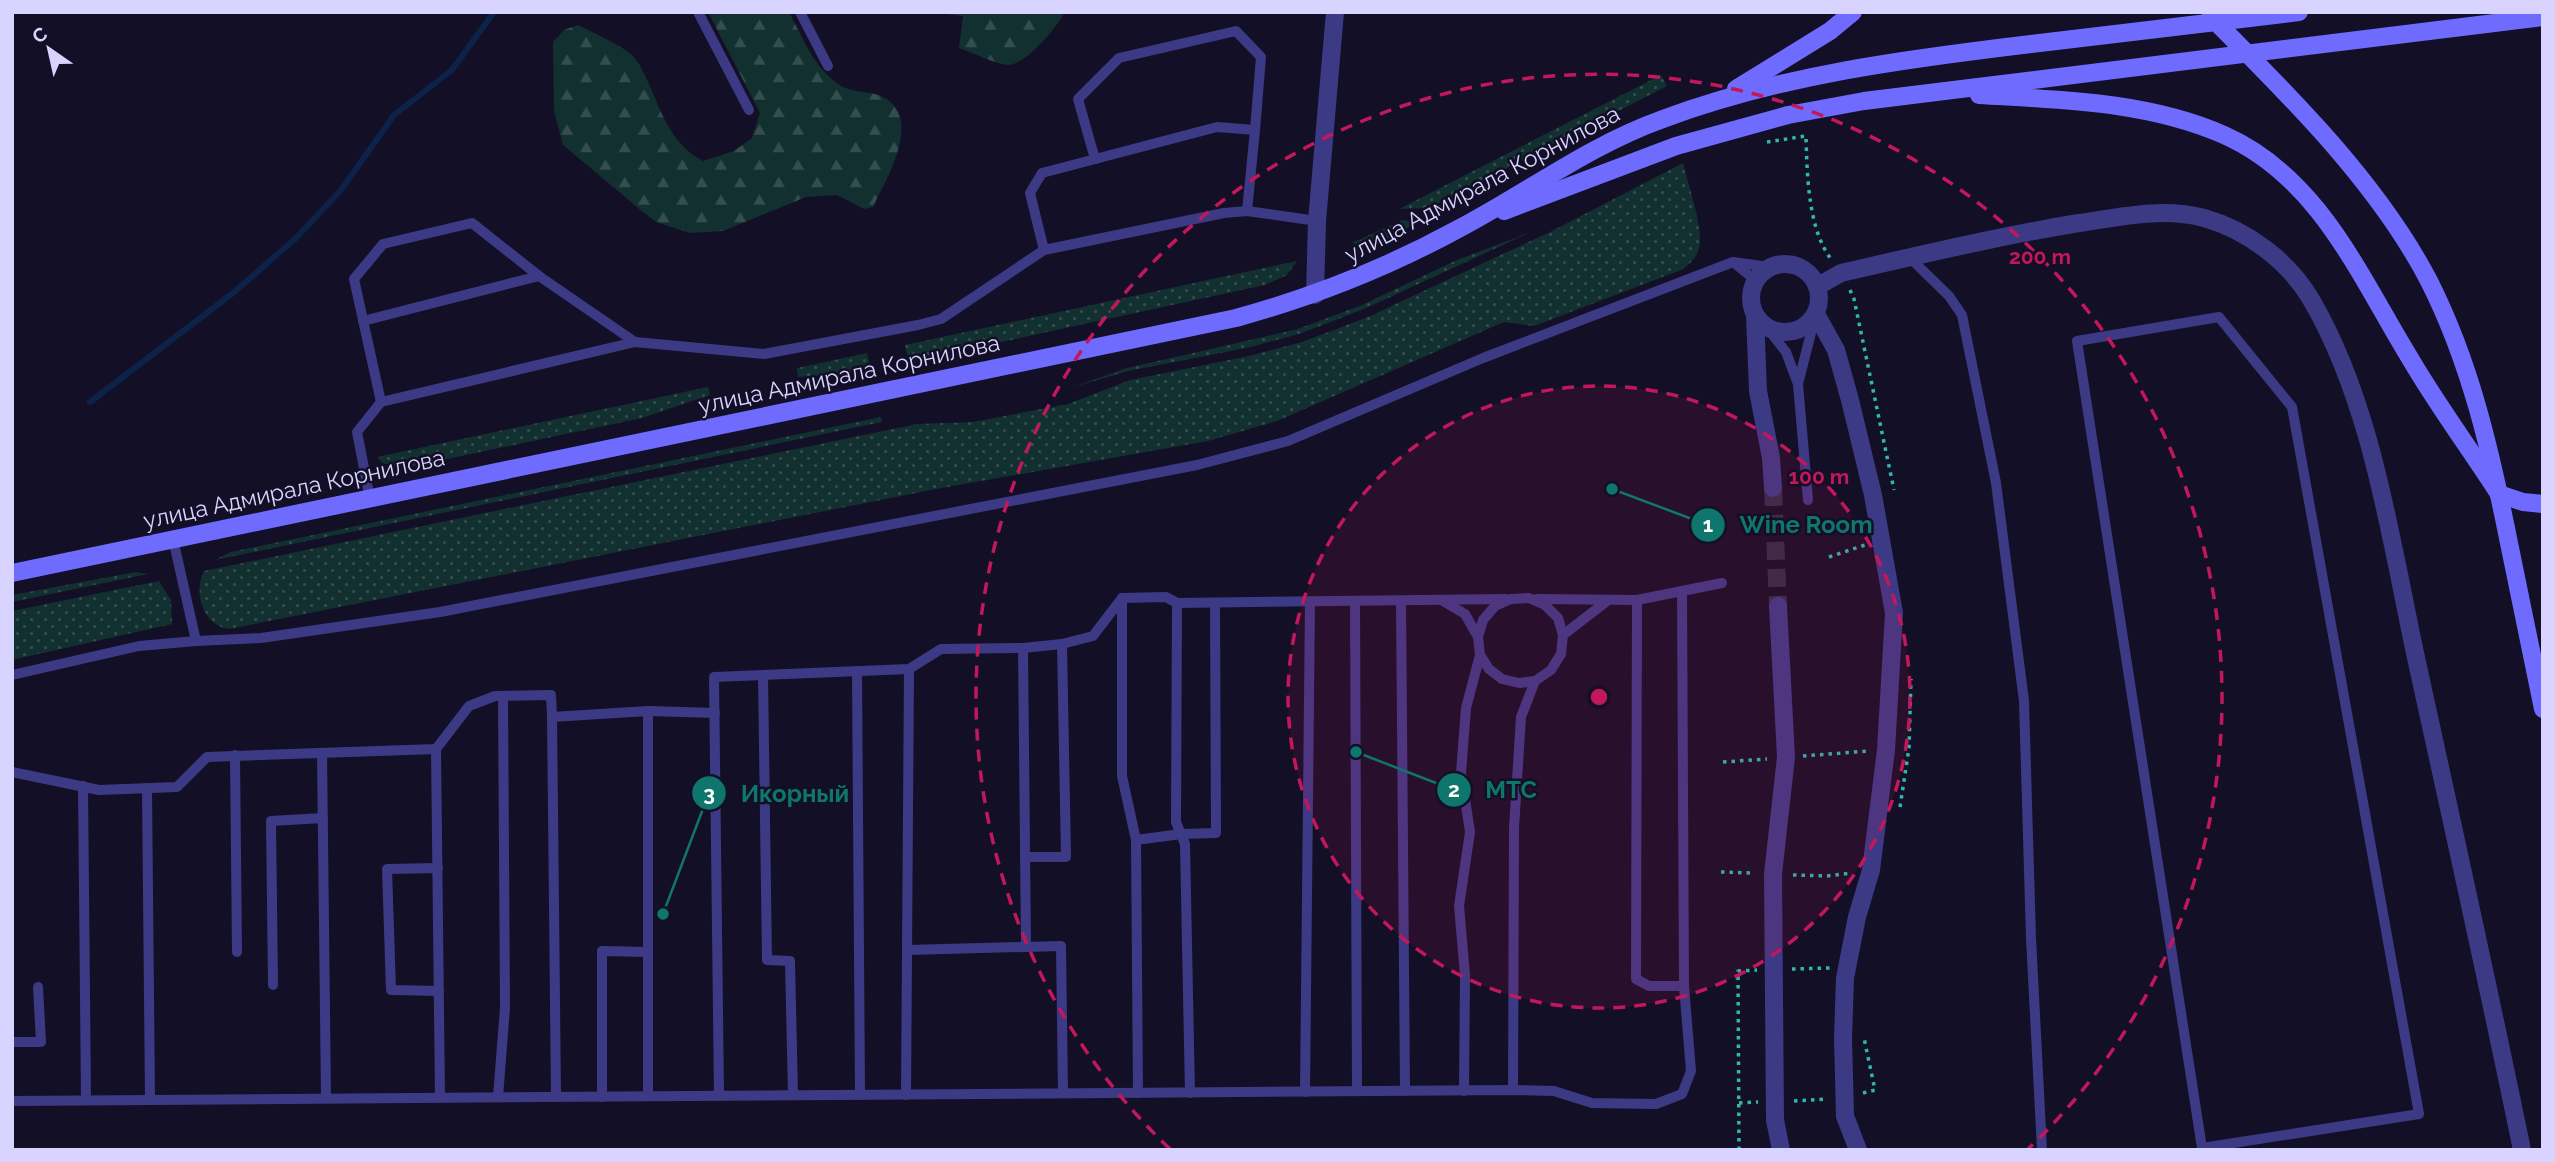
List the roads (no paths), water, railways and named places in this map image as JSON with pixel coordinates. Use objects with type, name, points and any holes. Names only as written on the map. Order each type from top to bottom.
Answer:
[{"type":"main road","points":[[1719,99],[1830,31],[1853,12]]},
{"type":"main road","points":[[2207,12],[2293,102],[2371,192],[2428,280],[2449,325],[2473,392],[2499,494],[2543,709]]},
{"type":"main road","points":[[1719,99],[1829,73],[1920,57],[2300,12]]},
{"type":"main road","points":[[1462,228],[1676,146],[1788,115],[1864,100],[2543,17]]},
{"type":"main road","points":[[1933,92],[2069,100],[2168,115],[2225,135],[2269,160],[2308,197],[2336,234],[2411,360],[2499,494],[2523,502],[2543,504]]},
{"type":"main road","name":"улица Адмирала Корнилова","points":[[12,573],[1236,318],[1315,295],[1388,264],[1462,228],[1566,165],[1660,120],[1719,99]]},
{"type":"street","points":[[1315,295],[1317,221],[1335,12]]},
{"type":"street","points":[[1818,286],[1841,272],[2021,233],[2136,214],[2205,218],[2255,242],[2281,262],[2310,298],[2335,344],[2373,459],[2522,1150]]},
{"type":"street","points":[[1761,322],[1786,333],[1804,328],[1816,314],[1820,300],[1818,286],[1806,270],[1788,263],[1769,267],[1755,280],[1750,298],[1761,322],[1758,391],[1771,458],[1773,488]]},
{"type":"street","points":[[1816,314],[1836,351],[1850,400],[1873,495],[1894,612],[1886,750],[1871,870],[1857,917],[1845,978],[1845,1107],[1860,1150]]},
{"type":"street","points":[[1778,606],[1786,757],[1773,874],[1775,1120],[1781,1150]]},
{"type":"lane","points":[[698,12],[749,110]]},
{"type":"lane","points":[[800,12],[828,66]]},
{"type":"lane","points":[[1095,159],[1078,99],[1119,58],[1236,31],[1261,57],[1247,211]]},
{"type":"lane","points":[[1044,250],[1030,193],[1042,173],[1217,127],[1255,130]]},
{"type":"lane","points":[[370,499],[357,432],[381,402],[635,342],[764,354],[941,319],[1044,250],[1224,212],[1247,211],[1317,221]]},
{"type":"lane","points":[[381,402],[354,279],[383,244],[472,223],[538,276],[635,342]]},
{"type":"lane","points":[[1910,258],[1949,296],[1962,315],[1996,483],[2024,701],[2031,938],[2042,1150]]},
{"type":"lane","points":[[12,675],[139,646],[196,640],[261,638],[440,611],[1197,465],[1288,441],[1483,358],[1733,262],[1769,267]]},
{"type":"lane","points":[[1733,262],[1755,280]]},
{"type":"lane","points":[[363,321],[538,276]]},
{"type":"lane","points":[[1798,384],[1816,314]]},
{"type":"lane","points":[[2220,317],[2292,407],[2419,1114],[2202,1149],[2077,341],[2220,317]]},
{"type":"lane","points":[[1761,322],[1786,352],[1798,384],[1808,500]]},
{"type":"lane","points":[[173,539],[196,640]]},
{"type":"lane","points":[[1122,598],[1166,597],[1177,603],[1529,598],[1607,601],[1637,600],[1722,583]]},
{"type":"lane","points":[[12,1101],[1513,1090],[1554,1091],[1592,1103],[1656,1104],[1682,1094],[1691,1071],[1684,986],[1682,591]]},
{"type":"lane","points":[[719,1096],[714,677],[909,669],[941,649],[1023,648],[1062,644],[1093,636],[1122,598]]},
{"type":"lane","points":[[1122,598],[1122,776],[1136,840],[1138,1093]]},
{"type":"lane","points":[[1480,655],[1489,669],[1502,679],[1518,683],[1535,681],[1551,670],[1562,654],[1563,635],[1558,618],[1545,605],[1529,598]]},
{"type":"lane","points":[[1464,1091],[1465,975],[1459,906],[1470,832],[1461,773],[1466,708],[1480,655],[1478,637],[1483,620],[1495,606],[1511,599]]},
{"type":"lane","points":[[1637,600],[1636,979],[1649,986],[1684,986]]},
{"type":"lane","points":[[1305,1092],[1310,601]]},
{"type":"lane","points":[[1355,601],[1357,1091]]},
{"type":"lane","points":[[1401,601],[1405,1091]]},
{"type":"lane","points":[[1443,601],[1465,614],[1478,637]]},
{"type":"lane","points":[[1563,635],[1607,601]]},
{"type":"lane","points":[[1177,603],[1176,822],[1185,844],[1190,1093]]},
{"type":"lane","points":[[1136,840],[1216,833],[1215,603]]},
{"type":"lane","points":[[1025,857],[1066,857],[1062,644]]},
{"type":"lane","points":[[1023,648],[1026,947]]},
{"type":"lane","points":[[906,1095],[909,669]]},
{"type":"lane","points":[[857,671],[860,1095]]},
{"type":"lane","points":[[763,675],[767,960],[790,961],[793,1095]]},
{"type":"lane","points":[[1513,1090],[1514,828],[1521,717],[1535,681]]},
{"type":"lane","points":[[440,1098],[436,749],[469,706],[495,696],[551,695],[556,1097]]},
{"type":"lane","points":[[498,1097],[506,1008],[503,696]]},
{"type":"lane","points":[[552,717],[648,712],[715,713]]},
{"type":"lane","points":[[648,712],[648,1096]]},
{"type":"lane","points":[[12,772],[99,790],[177,787],[206,757],[436,749]]},
{"type":"lane","points":[[322,752],[326,1098]]},
{"type":"lane","points":[[235,755],[237,951]]},
{"type":"lane","points":[[83,786],[86,1100]]},
{"type":"lane","points":[[147,788],[150,1100]]},
{"type":"lane","points":[[273,985],[271,821],[323,818]]},
{"type":"lane","points":[[438,868],[387,869],[391,990],[439,991]]},
{"type":"lane","points":[[907,950],[1061,946],[1063,1093]]},
{"type":"lane","points":[[602,1097],[602,951],[648,952]]},
{"type":"lane","points":[[12,1042],[41,1042],[38,987]]},
{"type":"waterway","points":[[90,402],[233,293],[296,238],[341,190],[394,115],[452,70],[494,12]]},
{"type":"tunnel","points":[[1773,488],[1778,606]]},
{"type":"place","name":"Wine Room","points":[[1612,489]]},
{"type":"place","name":"МТС","points":[[1356,752]]},
{"type":"place","name":"Икорный","points":[[663,914]]}]
